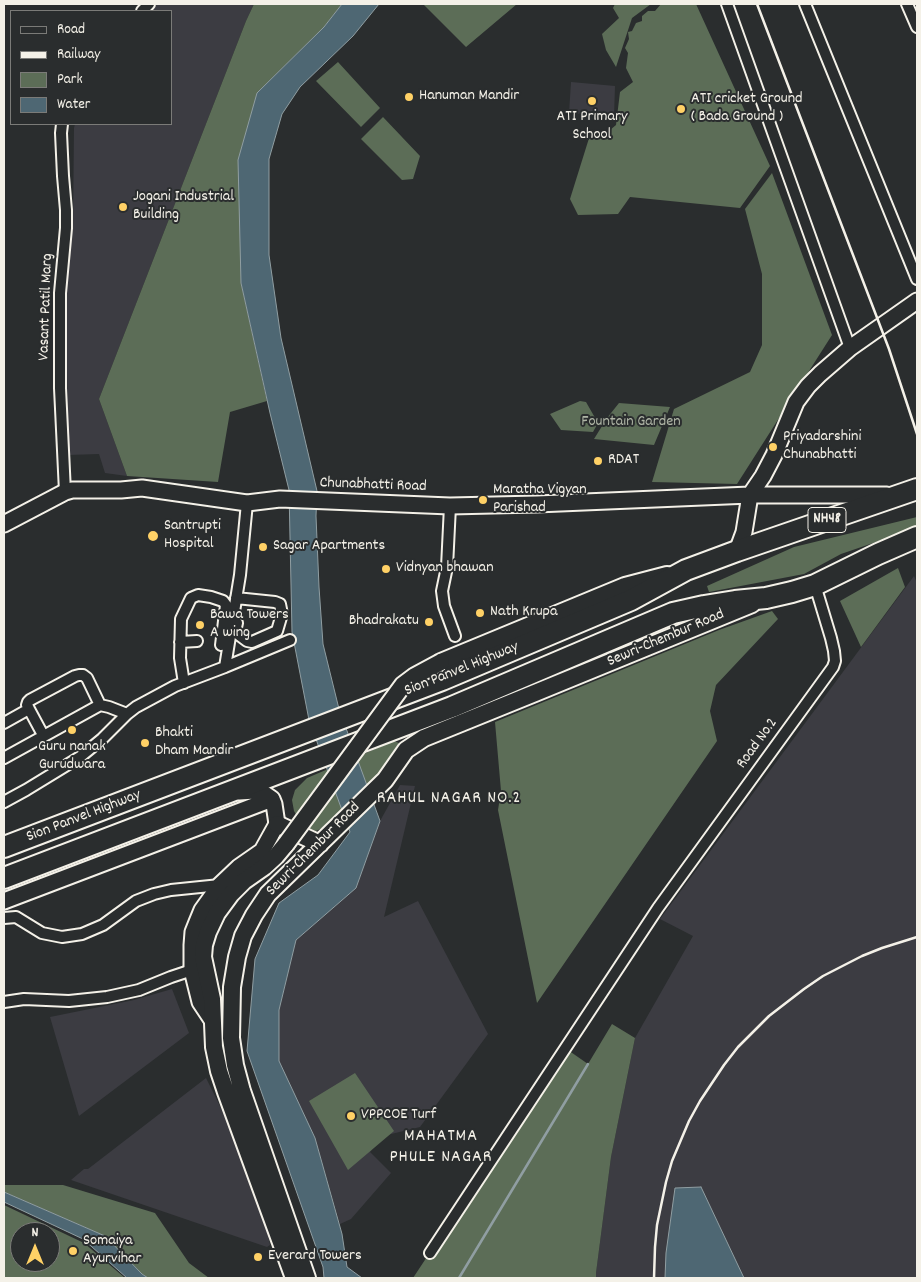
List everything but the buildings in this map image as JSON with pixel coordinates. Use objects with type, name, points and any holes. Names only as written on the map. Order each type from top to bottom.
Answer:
[{"type":"highway","name":"Sion Panvel Highway","points":[[4,848],[442,680],[631,600],[686,570],[910,492]]},
{"type":"highway","name":"Sion Panvel Highway","points":[[4,878],[452,707],[673,613],[704,606],[766,598],[815,585],[917,537]]},
{"type":"main road","points":[[737,551],[744,532],[750,495],[770,462],[796,402],[820,374],[850,348],[917,301]]},
{"type":"main road","name":"Chunabhatti Road","points":[[4,524],[64,492],[72,490],[149,488],[246,502],[280,499],[450,506],[750,495],[910,492]]},
{"type":"main road","points":[[294,1278],[219,1071],[214,1047],[212,999],[203,957],[208,932],[217,913],[231,894],[244,881],[264,867],[286,844],[402,685],[441,662],[625,586],[686,570]]},
{"type":"main road","name":"Sewri-Chembur Road","points":[[307,1278],[242,1091],[235,1065],[231,1038],[232,987],[237,957],[243,936],[268,894],[385,780],[406,750],[424,738],[766,598]]},
{"type":"main road","points":[[406,750],[430,725],[452,707]]},
{"type":"main road","points":[[212,1020],[200,1002],[192,970],[191,957],[195,927],[202,910],[220,885],[262,850],[277,824],[272,799],[262,792],[226,793]]},
{"type":"main road","points":[[4,900],[272,799]]},
{"type":"main road","points":[[277,824],[320,844]]},
{"type":"street","points":[[727,4],[850,348]]},
{"type":"street","points":[[805,4],[917,279]]},
{"type":"street","points":[[907,4],[917,27]]},
{"type":"street","name":"Vasant Patil Marg","points":[[62,125],[62,168],[66,210],[60,293],[60,388],[64,492]]},
{"type":"street","points":[[238,598],[268,600],[280,604],[282,614],[277,631],[250,642],[235,632],[246,502]]},
{"type":"street","points":[[450,506],[447,567],[442,591],[444,606],[456,636]]},
{"type":"street","name":"Road No.2","points":[[430,1253],[658,908],[833,667],[834,651],[815,585]]},
{"type":"street","points":[[184,682],[180,666],[182,619],[188,601],[198,595],[225,602],[227,630],[226,667]]},
{"type":"street","points":[[221,645],[238,598]]},
{"type":"street","points":[[265,636],[268,649]]},
{"type":"street","points":[[4,802],[80,757],[136,707],[184,682],[226,667],[290,640]]},
{"type":"street","points":[[180,642],[197,641]]},
{"type":"street","points":[[43,736],[27,705],[30,700],[75,676],[83,675],[87,678],[100,705]]},
{"type":"street","points":[[4,758],[100,705],[127,714]]},
{"type":"street","points":[[4,723],[29,709]]},
{"type":"street","points":[[4,918],[16,918],[42,933],[62,937],[82,934],[103,925],[136,901],[154,894],[178,889],[220,885]]},
{"type":"street","points":[[4,1002],[24,999],[70,1001],[107,997],[139,990],[192,970]]},
{"type":"shaded area","points":[[155,4],[254,4],[99,399],[127,476],[105,473],[99,454],[68,455],[66,288],[73,224],[75,125],[172,125],[172,10],[146,10]]},
{"type":"shaded area","name":"ATI Primary School","points":[[571,82],[615,86],[614,116],[569,113]]},
{"type":"shaded area","points":[[914,576],[917,583],[917,1278],[596,1278],[611,1157],[635,1038],[693,936],[660,919]]},
{"type":"shaded area","points":[[400,785],[415,786],[384,917],[418,901],[488,1034],[420,1127],[383,1136],[370,1152],[391,1173],[351,1219],[340,1224],[315,1138],[279,1062],[279,1010],[296,940],[356,888],[380,821]]},
{"type":"shaded area","points":[[172,989],[189,1033],[79,1116],[50,1017],[134,1000]]},
{"type":"shaded area","points":[[206,1078],[235,1136],[264,1214],[270,1245],[267,1247],[71,1180]]},
{"type":"green space","points":[[254,4],[342,4],[324,27],[257,93],[241,283],[267,401],[230,412],[218,482],[127,476],[99,399]]},
{"type":"green space","points":[[423,4],[517,4],[466,47]]},
{"type":"green space","points":[[615,4],[651,4],[632,18],[616,67],[606,50],[602,34],[619,18],[613,8]]},
{"type":"green space","name":"ATI cricket Ground ( Bada Ground )","points":[[661,4],[696,4],[770,166],[740,208],[630,197],[618,214],[578,215],[570,199],[590,135],[610,130],[616,125],[620,92],[633,82],[626,68],[628,53],[625,48],[629,39],[628,32],[632,31],[636,23],[642,21],[642,16],[648,11],[655,11]]},
{"type":"green space","points":[[338,62],[380,108],[361,127],[316,81]]},
{"type":"green space","points":[[383,117],[420,156],[413,179],[402,180],[361,139]]},
{"type":"green space","points":[[772,173],[832,335],[737,484],[652,482],[674,409],[750,372],[762,345],[762,274],[745,209]]},
{"type":"green space","points":[[580,401],[586,402],[598,423],[593,432],[561,430],[550,414]]},
{"type":"green space","name":"Fountain Garden","points":[[619,403],[670,407],[654,445],[594,439]]},
{"type":"green space","points":[[917,517],[917,528],[841,554],[804,574],[709,592],[707,586],[794,547]]},
{"type":"green space","points":[[898,568],[905,587],[861,647],[840,601]]},
{"type":"green space","points":[[772,611],[778,619],[716,685],[710,711],[717,741],[537,1003],[498,810],[501,791],[495,722],[719,630]]},
{"type":"green space","points":[[394,741],[399,743],[373,781],[331,824],[316,831],[308,828],[299,820],[294,811],[292,800],[295,790],[307,778]]},
{"type":"green space","points":[[612,1024],[635,1038],[611,1157],[596,1278],[413,1278],[565,1048],[588,1064]]},
{"type":"green space","name":"VPPCOE Turf","points":[[355,1073],[394,1131],[348,1170],[309,1101]]},
{"type":"green space","points":[[4,1185],[63,1185],[155,1213],[189,1263],[209,1278],[148,1278],[105,1236],[4,1192]]},
{"type":"green space","name":"Somaiya Ayurvihar","points":[[4,1205],[40,1222],[10,1222],[10,1272],[60,1272],[60,1232],[84,1243],[125,1278],[4,1278]]},
{"type":"water","points":[[342,4],[379,4],[353,36],[300,87],[282,114],[269,159],[269,255],[281,338],[317,491],[316,516],[323,644],[339,709],[380,821],[356,888],[296,940],[279,1010],[279,1061],[315,1138],[342,1234],[347,1267],[362,1278],[324,1278],[323,1267],[247,1051],[255,959],[279,903],[318,875],[350,832],[309,720],[292,632],[289,490],[241,283],[238,160],[257,93],[324,27]]},
{"type":"water","points":[[701,1187],[744,1278],[665,1278],[666,1253],[675,1188]]},
{"type":"water","points":[[4,1192],[105,1236],[148,1278],[127,1278],[83,1239],[60,1228],[60,1222],[47,1222],[4,1202]]},
{"type":"waterway","points":[[459,1278],[588,1064]]},
{"type":"railway","points":[[757,4],[889,349],[917,434]]},
{"type":"railway","points":[[654,1278],[657,1225],[672,1161],[689,1121],[724,1065],[738,1047],[769,1016],[823,976],[862,956],[917,937]]},
{"type":"place","name":"Hanuman Mandir","points":[[409,97]]},
{"type":"place","name":"ATI Primary School","points":[[592,101]]},
{"type":"place","name":"ATI cricket Ground ( Bada Ground )","points":[[681,109]]},
{"type":"place","name":"Jogani Industrial Building","points":[[123,207]]},
{"type":"place","name":"Priyadarshini Chunabhatti","points":[[773,447]]},
{"type":"place","name":"RDAT","points":[[598,461]]},
{"type":"place","name":"Maratha Vigyan Parishad","points":[[483,500]]},
{"type":"place","name":"Santrupti Hospital","points":[[153,536]]},
{"type":"place","name":"Sagar Apartments","points":[[263,547]]},
{"type":"place","name":"Vidnyan bhawan","points":[[386,569]]},
{"type":"place","name":"Nath Krupa","points":[[480,613]]},
{"type":"place","name":"Bhadrakatu","points":[[429,622]]},
{"type":"place","name":"Bawa Towers A wing","points":[[200,625]]},
{"type":"place","name":"Guru nanak Gurudwara","points":[[72,730]]},
{"type":"place","name":"Bhakti Dham Mandir","points":[[145,743]]},
{"type":"place","name":"VPPCOE Turf","points":[[351,1116]]},
{"type":"place","name":"Somaiya Ayurvihar","points":[[73,1251]]},
{"type":"place","name":"Everard Towers","points":[[258,1257]]},
{"type":"district","name":"RAHUL NAGAR NO.2","points":[[449,800]]},
{"type":"district","name":"MAHATMA PHULE NAGAR","points":[[441,1148]]}]
